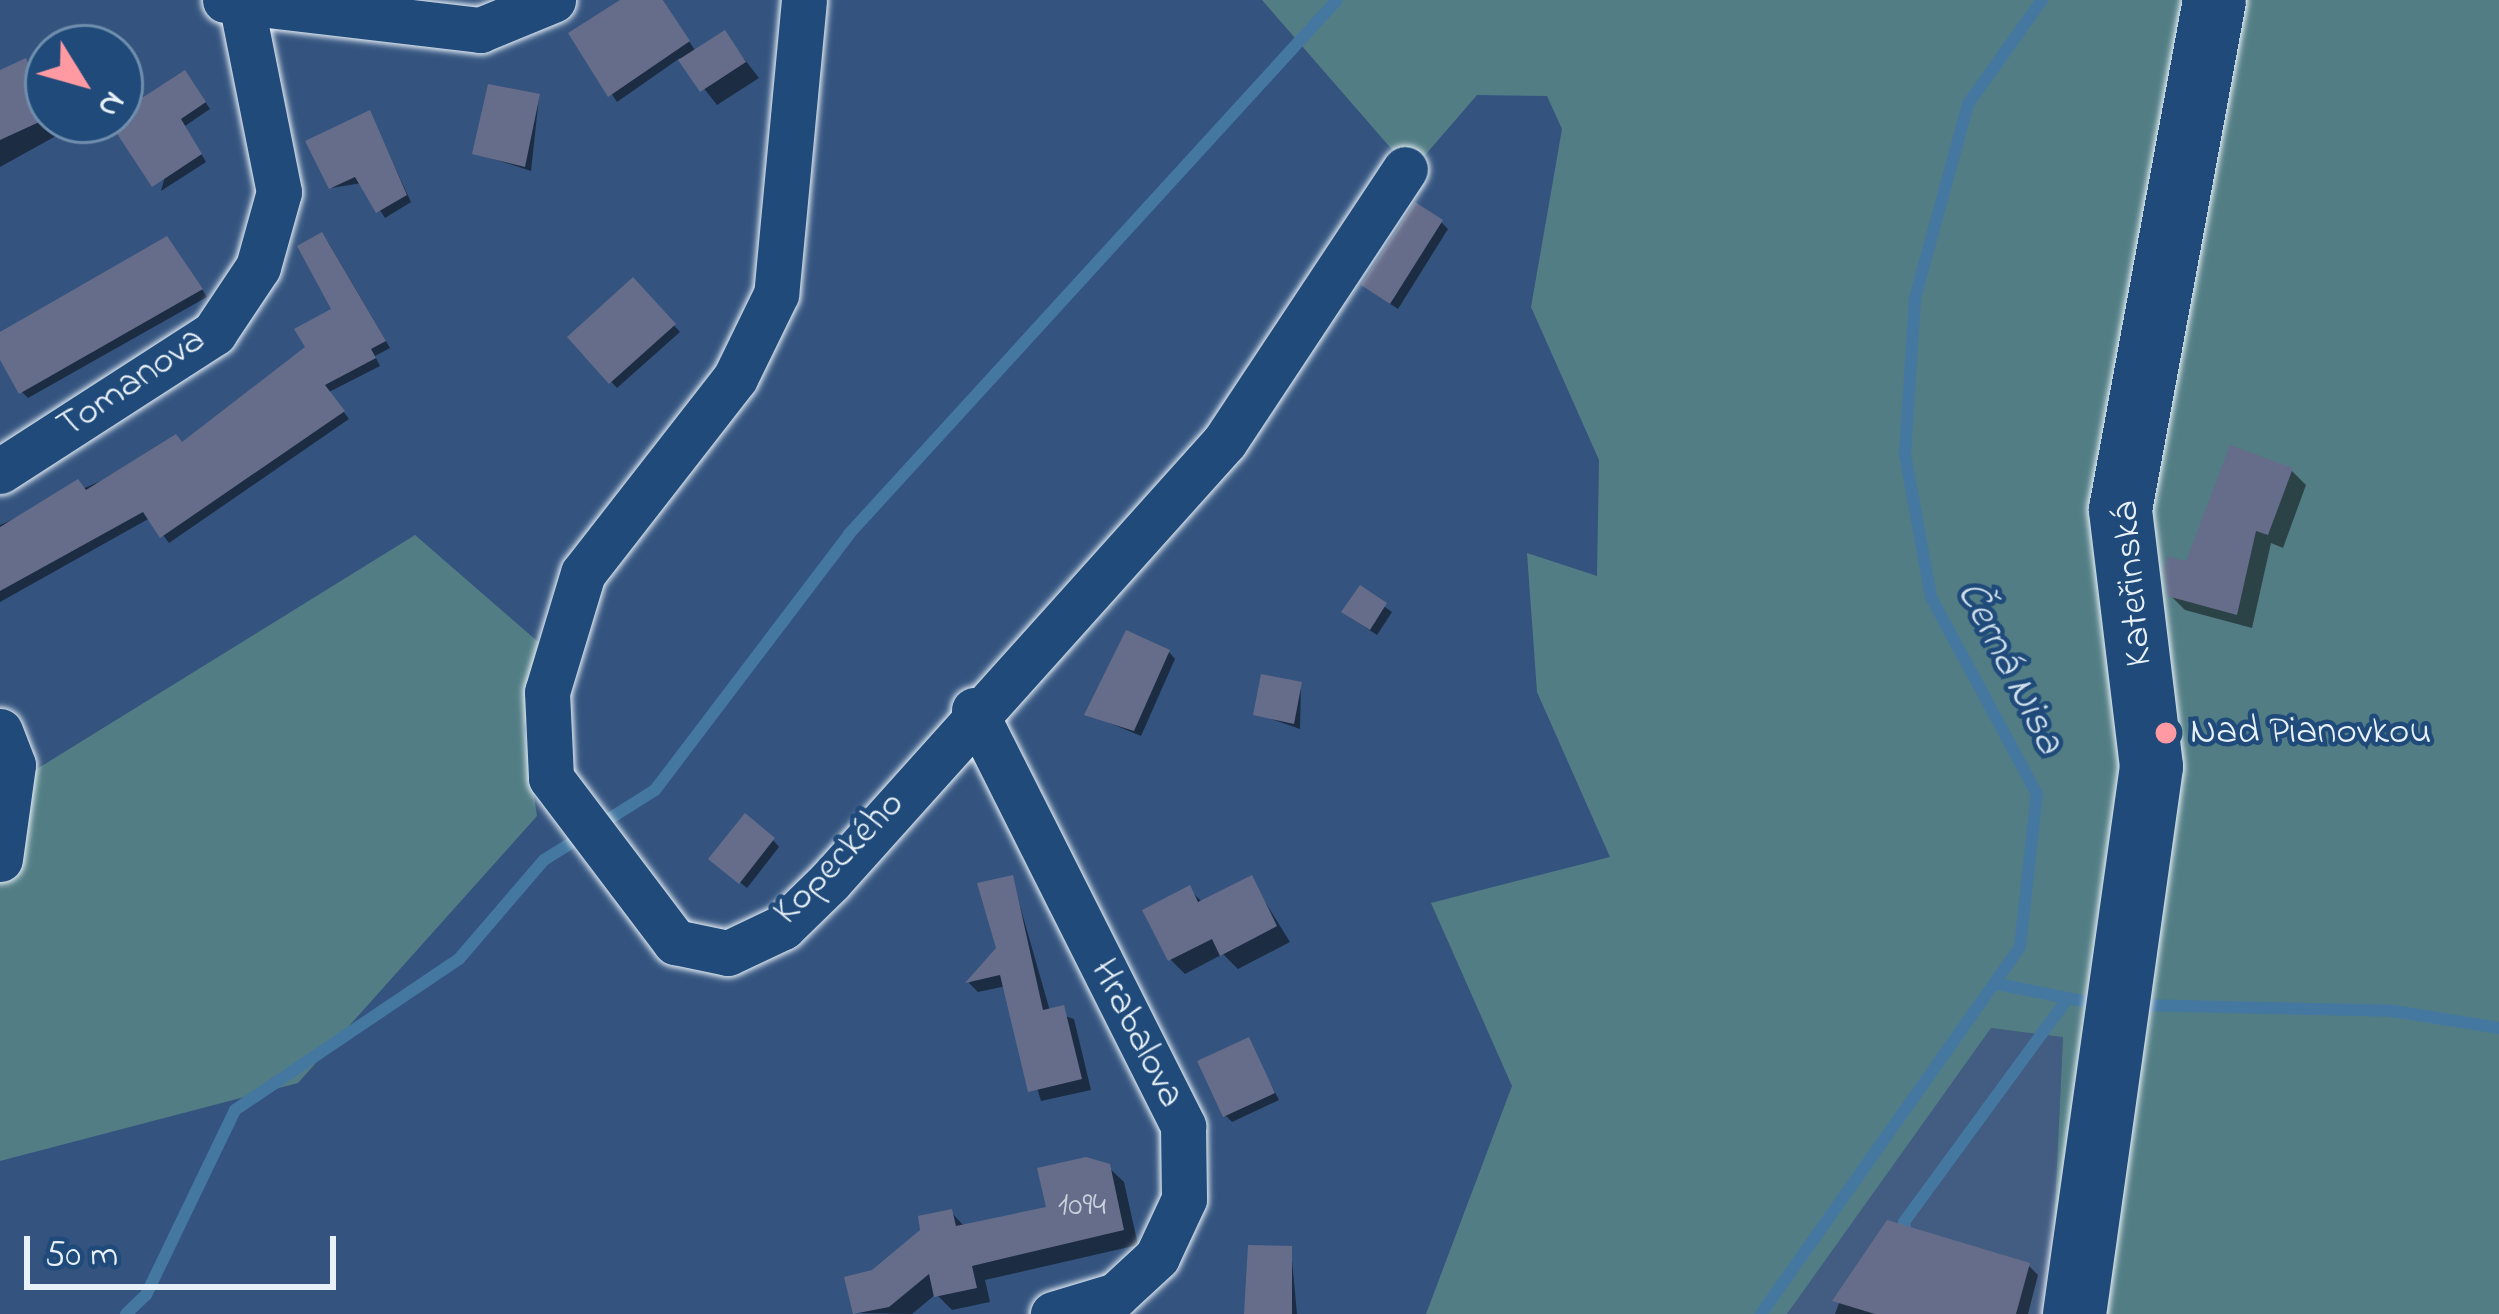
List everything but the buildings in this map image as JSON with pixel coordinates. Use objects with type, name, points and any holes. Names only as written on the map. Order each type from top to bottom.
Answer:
[{"type":"street","points":[[233,1],[480,30],[553,0]]},
{"type":"street","name":"Kopeckého","points":[[804,0],[776,294],[735,378],[583,574],[547,692],[551,778],[675,942],[728,952],[783,927],[830,881],[974,710],[1225,441],[1405,169]]},
{"type":"street","name":"Kateřinská","points":[[2074,1314],[2151,766],[2120,509],[2214,0]]},
{"type":"street","name":"Tomanova","points":[[0,471],[214,333],[257,267],[280,192],[233,1]]},
{"type":"street","name":"Hrabalova","points":[[974,710],[1183,1126],[1184,1199],[1157,1257],[1115,1295],[1053,1314]]},
{"type":"street","points":[[0,731],[13,765],[0,859]]},
{"type":"shaded area","points":[[1990,1028],[2063,1036],[2050,1314],[1787,1314]]},
{"type":"green space","points":[[1262,0],[2499,0],[2499,1314],[2050,1314],[2063,1037],[1991,1028],[1787,1314],[1426,1314],[1512,1086],[1431,903],[1610,857],[1537,692],[1527,553],[1597,576],[1599,460],[1531,307],[1562,129],[1547,96],[1477,95],[1401,183],[1395,153]]},
{"type":"green space","points":[[415,535],[544,647],[524,728],[537,816],[298,1083],[0,1161],[0,858],[32,772]]},
{"type":"waterway","points":[[126,1314],[146,1295],[235,1110],[459,959],[544,860],[655,790],[849,534],[1337,0]]},
{"type":"waterway","name":"Černá Nisa","points":[[1761,1314],[2020,947],[2037,794],[1931,597],[1905,454],[1915,298],[1968,104],[2042,0]]},
{"type":"waterway","points":[[1998,984],[2097,1004]]},
{"type":"waterway","points":[[1907,1241],[1904,1222],[2064,1003]]},
{"type":"waterway","points":[[2136,1005],[2393,1011],[2499,1028]]},
{"type":"place","name":"Nad Pianovkou","points":[[2166,733]]}]
